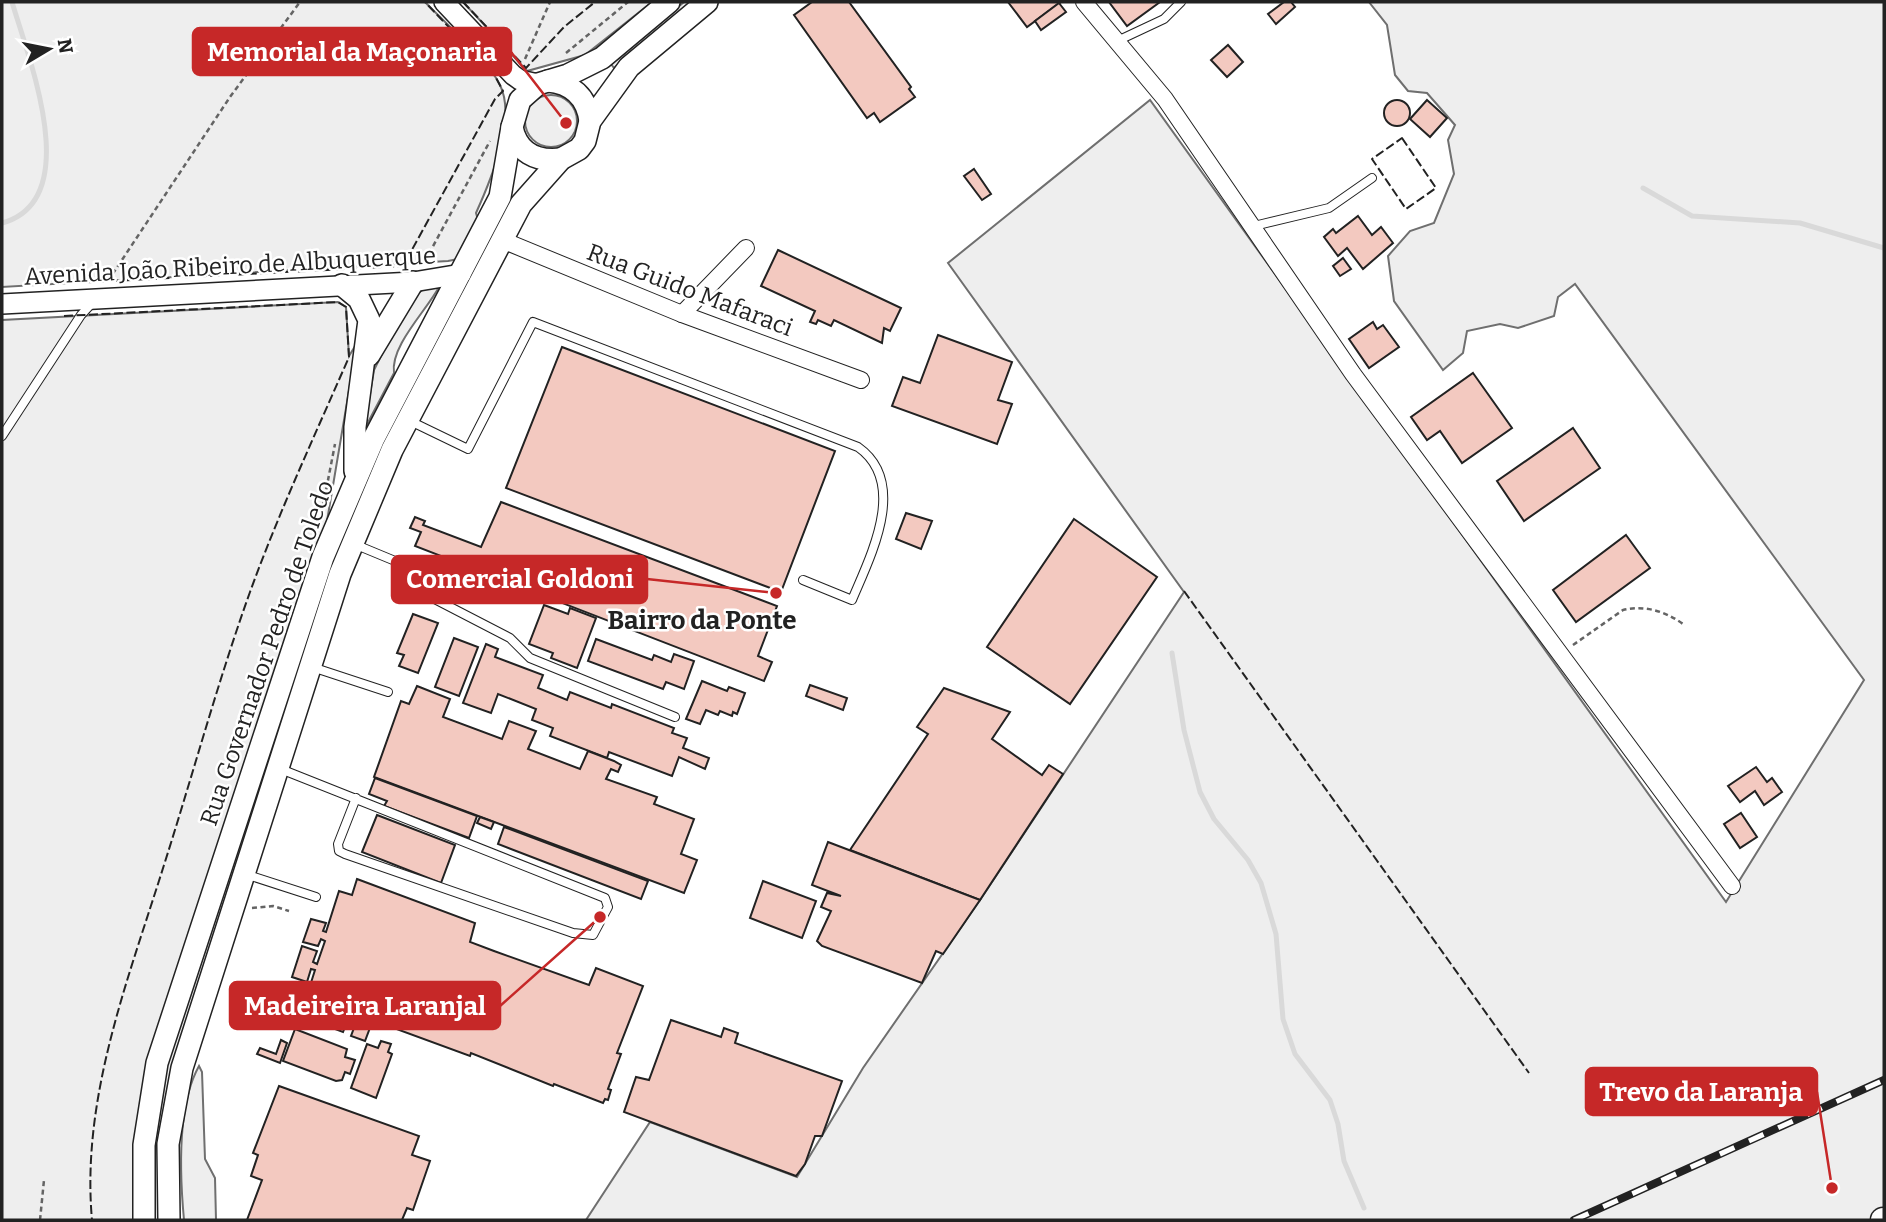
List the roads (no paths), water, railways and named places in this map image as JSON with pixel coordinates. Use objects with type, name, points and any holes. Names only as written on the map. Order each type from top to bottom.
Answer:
[{"type":"main road","points":[[561,159],[545,160],[531,156],[516,140],[509,122],[525,93],[543,82],[568,75],[602,58],[669,2]]},
{"type":"main road","name":"Rua Governador Pedro de Toledo","points":[[169,1220],[168,1144],[175,1093],[309,666],[352,543],[375,487],[521,204],[561,159],[579,149],[585,141],[590,121],[629,67],[707,2]]},
{"type":"main road","points":[[543,82],[565,85],[577,92],[586,105],[590,121]]},
{"type":"main road","name":"Rua Governador Pedro de Toledo","points":[[144,1220],[144,1145],[157,1063],[320,566],[355,478],[500,197],[509,122]]},
{"type":"main road","points":[[364,363],[413,282]]},
{"type":"main road","points":[[342,285],[359,299],[368,314],[355,427],[355,478]]},
{"type":"street","points":[[444,2],[513,75],[520,80],[543,82]]},
{"type":"street","points":[[1084,2],[1165,99],[1361,384],[1732,886]]},
{"type":"street","points":[[509,122],[513,75]]},
{"type":"street","name":"Rua Guido Mafaraci","points":[[502,240],[682,314],[861,380]]},
{"type":"street","points":[[682,314],[746,248]]},
{"type":"street","name":"Avenida João Ribeiro de Albuquerque","points":[[2,304],[413,282],[461,274]]},
{"type":"lane","points":[[1115,42],[1164,19],[1181,2]]},
{"type":"lane","points":[[1254,226],[1329,208],[1372,178]]},
{"type":"lane","points":[[2,436],[80,315],[96,298]]},
{"type":"lane","points":[[408,420],[468,449],[533,322],[858,447],[867,453],[879,480],[882,514],[879,533],[852,600],[803,580]]},
{"type":"lane","points":[[352,543],[412,568],[423,593],[510,638],[530,658],[675,717]]},
{"type":"lane","points":[[309,666],[388,692]]},
{"type":"lane","points":[[276,767],[356,798],[605,898],[608,907],[597,932],[593,935],[573,933],[345,854],[340,851],[338,844],[356,798]]},
{"type":"lane","points":[[242,873],[316,897]]},
{"type":"waterway","points":[[2,223],[27,209],[41,186],[46,157],[38,90],[12,2]]},
{"type":"waterway","points":[[1643,188],[1692,216],[1800,223],[1884,248]]},
{"type":"waterway","points":[[1172,653],[1184,730],[1200,792],[1214,819],[1248,860],[1261,883],[1276,934],[1283,1019],[1295,1054],[1330,1100],[1338,1124],[1344,1161],[1364,1208]]},
{"type":"railway","points":[[1574,1220],[1884,1080]]},
{"type":"place","name":"Memorial da Maçonaria","points":[[566,123]]},
{"type":"place","name":"Comercial Goldoni","points":[[776,593]]},
{"type":"place","name":"Madeireira Laranjal","points":[[600,917]]},
{"type":"place","name":"Trevo da Laranja","points":[[1832,1188]]},
{"type":"district","name":"Bairro da Ponte","points":[[702,620]]}]
